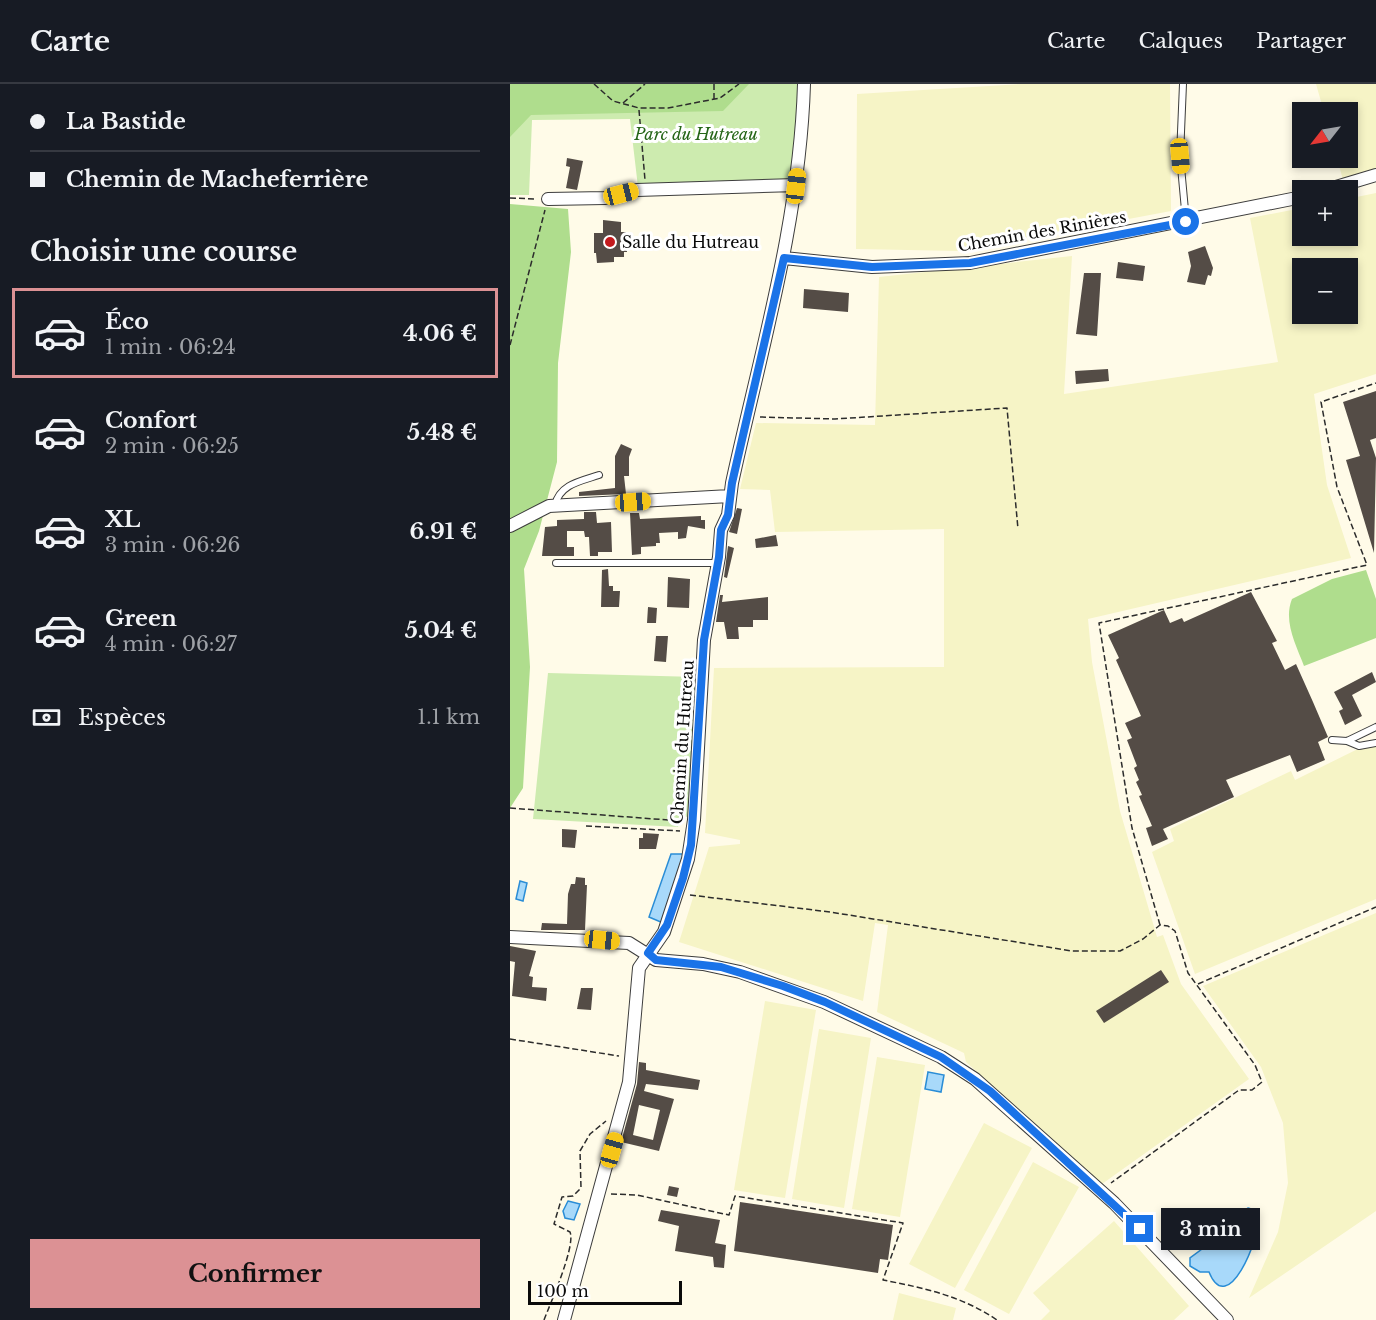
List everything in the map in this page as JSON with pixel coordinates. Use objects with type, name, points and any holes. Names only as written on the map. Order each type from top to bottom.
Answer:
[{"type":"street","name":"Chemin du Hutreau","points":[[564,1320],[629,1082],[638,975],[648,953],[664,932],[678,896],[694,827],[704,643],[716,563],[784,258],[796,186],[804,84]]},
{"type":"street","points":[[1358,180],[1376,175]]},
{"type":"street","points":[[548,199],[605,198],[646,189],[796,186]]},
{"type":"street","name":"Chemin des Rinières","points":[[784,258],[872,267],[970,263],[1292,199]]},
{"type":"street","points":[[510,526],[534,512],[555,505],[730,496]]},
{"type":"street","points":[[510,937],[629,943],[656,960],[721,967],[825,1002],[941,1057],[975,1079],[1100,1191],[1227,1320]]},
{"type":"lane","points":[[1183,84],[1180,156],[1186,222]]},
{"type":"lane","points":[[555,505],[557,497],[566,486],[599,475]]},
{"type":"lane","points":[[556,563],[716,563]]},
{"type":"lane","points":[[1347,741],[1376,727]]},
{"type":"lane","points":[[1332,740],[1347,741],[1359,746],[1376,743]]},
{"type":"path","points":[[594,84],[613,101],[639,108],[668,108],[714,100],[739,84]]},
{"type":"path","points":[[622,104],[645,84]]},
{"type":"path","points":[[714,84],[714,100]]},
{"type":"path","points":[[639,108],[646,189]]},
{"type":"path","points":[[510,198],[548,199],[510,345]]},
{"type":"path","points":[[1160,925],[1132,828],[1099,622],[1367,565],[1337,487],[1321,402],[1376,383]]},
{"type":"path","points":[[747,416],[835,419],[1007,408],[1018,529]]},
{"type":"path","points":[[510,808],[694,827]]},
{"type":"path","points":[[586,826],[694,827]]},
{"type":"path","points":[[678,896],[697,895],[830,912],[1072,951],[1120,951],[1143,939],[1160,925],[1168,926],[1175,931],[1188,973],[1255,1065],[1262,1082],[1252,1090],[1239,1090],[1100,1191]]},
{"type":"path","points":[[1197,984],[1376,907]]},
{"type":"path","points":[[510,1039],[623,1057]]},
{"type":"path","points":[[544,1320],[560,1281],[571,1244],[570,1232],[554,1224],[559,1201],[562,1197],[573,1196],[581,1188],[580,1151],[590,1134],[603,1126],[607,1118]]},
{"type":"path","points":[[600,1194],[637,1195],[729,1215],[735,1196],[903,1223],[884,1280],[939,1291],[982,1310],[997,1320]]},
{"type":"shaded area","points":[[1021,84],[1170,84],[1171,211],[959,251],[856,249],[857,94]]},
{"type":"shaded area","points":[[1316,84],[1376,84],[1376,168],[1343,180],[1340,168],[1358,168],[1358,102],[1321,102]]},
{"type":"shaded area","points":[[1376,193],[1376,374],[1314,394],[1327,485],[1351,558],[1088,619],[1092,662],[1120,811],[1157,937],[1163,935],[1181,984],[1249,1079],[1102,1184],[966,1062],[964,1053],[877,1012],[888,925],[875,923],[863,1001],[679,942],[709,847],[740,844],[740,840],[705,833],[714,668],[944,667],[944,529],[775,532],[770,490],[740,489],[756,423],[875,425],[879,277],[1072,256],[1064,394],[1278,362],[1250,218],[1292,210],[1292,246],[1358,246],[1358,197]]},
{"type":"shaded area","points":[[1376,740],[1376,899],[1195,974],[1152,852],[1174,841],[1170,829],[1291,771],[1295,780]]},
{"type":"shaded area","points":[[1376,913],[1376,1211],[1249,1298],[1278,1232],[1288,1183],[1283,1123],[1261,1067],[1203,986]]},
{"type":"shaded area","points":[[765,1001],[816,1010],[785,1198],[734,1190]]},
{"type":"shaded area","points":[[819,1029],[871,1038],[844,1208],[792,1199]]},
{"type":"shaded area","points":[[877,1057],[925,1065],[900,1217],[852,1209]]},
{"type":"shaded area","points":[[984,1123],[1032,1148],[955,1288],[909,1264]]},
{"type":"shaded area","points":[[1033,1162],[1079,1187],[1009,1314],[964,1290]]},
{"type":"shaded area","points":[[1114,1221],[1189,1306],[1174,1320],[1041,1320],[1050,1311],[1033,1293]]},
{"type":"shaded area","points":[[899,1293],[956,1308],[953,1320],[893,1320]]},
{"type":"green space","name":"Parc du Hutreau","points":[[510,84],[799,84],[793,183],[638,187],[630,119],[532,120],[529,195],[510,195]]},
{"type":"green space","points":[[510,84],[749,84],[723,111],[531,115],[510,137]]},
{"type":"green space","points":[[510,204],[568,209],[571,252],[558,363],[557,462],[539,531],[524,569],[530,667],[523,788],[510,808]]},
{"type":"green space","points":[[1366,570],[1376,599],[1376,638],[1304,666],[1290,624],[1292,599],[1332,579]]},
{"type":"green space","points":[[548,673],[697,677],[697,690],[690,696],[689,704],[696,713],[689,817],[680,816],[678,827],[533,819]]},
{"type":"water","points":[[671,854],[684,854],[663,923],[649,917]]},
{"type":"water","points":[[520,881],[527,883],[523,901],[516,899]]},
{"type":"water","points":[[928,1072],[944,1075],[941,1092],[925,1089]]},
{"type":"water","points":[[568,1201],[580,1204],[574,1220],[565,1218],[563,1211]]},
{"type":"water","points":[[1248,1208],[1255,1210],[1258,1219],[1254,1241],[1248,1256],[1233,1281],[1225,1286],[1217,1284],[1209,1272],[1200,1272],[1190,1266],[1190,1258],[1221,1235],[1234,1216]]},
{"type":"building","points":[[567,158],[583,161],[577,190],[566,188],[570,167],[566,166]]},
{"type":"building","name":"Salle du Hutreau","points":[[603,220],[621,222],[621,232],[626,232],[627,252],[624,252],[624,257],[614,257],[614,262],[597,263],[596,253],[594,253],[594,233],[603,233]]},
{"type":"building","points":[[1205,246],[1213,268],[1211,276],[1208,275],[1205,285],[1187,282],[1191,266],[1188,252]]},
{"type":"building","points":[[1118,262],[1145,266],[1143,281],[1116,278]]},
{"type":"building","points":[[1084,273],[1101,273],[1097,336],[1076,334]]},
{"type":"building","points":[[804,289],[849,293],[848,312],[803,308]]},
{"type":"building","points":[[1108,369],[1109,381],[1076,384],[1075,371]]},
{"type":"building","points":[[1376,391],[1376,438],[1370,440],[1376,458],[1374,553],[1346,460],[1360,456],[1343,402]]},
{"type":"building","points":[[621,444],[632,449],[629,457],[629,476],[624,476],[626,494],[579,496],[579,492],[615,488],[615,456]]},
{"type":"building","points":[[737,508],[742,509],[737,534],[729,532]]},
{"type":"building","points":[[584,512],[596,512],[597,523],[611,522],[612,552],[598,552],[598,556],[590,556],[589,537],[585,537],[584,531],[567,531],[567,547],[574,547],[574,556],[542,556],[545,527],[557,526],[557,520],[584,519]]},
{"type":"building","points":[[630,513],[639,513],[640,519],[701,516],[701,520],[705,520],[705,529],[688,526],[686,538],[678,539],[678,532],[659,533],[660,543],[656,543],[656,546],[641,547],[641,554],[632,555]]},
{"type":"building","points":[[776,535],[778,546],[756,548],[755,539]]},
{"type":"building","points":[[728,546],[734,548],[727,578],[724,577]]},
{"type":"building","points":[[608,569],[609,586],[613,586],[613,591],[620,591],[619,607],[601,607],[602,570]]},
{"type":"building","points":[[668,577],[690,579],[689,608],[667,607]]},
{"type":"building","points":[[1251,592],[1277,641],[1272,643],[1285,670],[1296,664],[1313,702],[1328,737],[1318,742],[1325,760],[1297,772],[1290,755],[1226,780],[1234,797],[1163,829],[1168,839],[1152,846],[1146,828],[1152,826],[1139,796],[1142,795],[1136,782],[1139,780],[1134,768],[1137,766],[1127,740],[1132,738],[1125,723],[1141,716],[1116,660],[1119,658],[1108,635],[1164,610],[1170,623],[1182,618],[1184,622]]},
{"type":"building","points":[[720,595],[723,595],[722,602],[768,597],[768,620],[753,620],[753,627],[738,627],[739,639],[727,639],[724,622],[716,622]]},
{"type":"building","points":[[648,607],[657,608],[656,623],[647,623]]},
{"type":"building","points":[[656,636],[668,636],[666,662],[654,661]]},
{"type":"building","points":[[1372,672],[1376,682],[1352,695],[1362,716],[1345,725],[1339,711],[1343,709],[1334,692]]},
{"type":"building","points":[[562,829],[577,830],[575,848],[562,847]]},
{"type":"building","points":[[643,833],[659,834],[656,849],[639,849],[639,838],[643,838]]},
{"type":"building","points":[[576,877],[585,878],[585,885],[587,885],[585,930],[541,930],[542,923],[567,924],[568,894],[571,884],[575,884]]},
{"type":"building","points":[[510,946],[536,951],[529,976],[533,977],[532,987],[547,988],[546,1001],[512,996],[515,962],[510,961]]},
{"type":"building","points":[[1161,970],[1169,982],[1104,1023],[1096,1011]]},
{"type":"building","points":[[581,988],[593,988],[591,1010],[577,1009]]},
{"type":"building","points":[[639,1062],[646,1063],[646,1070],[700,1080],[698,1090],[646,1084],[644,1091],[674,1099],[659,1151],[621,1142],[637,1084]],"holes":[[[639,1105],[660,1110],[653,1140],[633,1135]]]},
{"type":"building","points":[[669,1186],[679,1188],[677,1197],[667,1195]]},
{"type":"building","points":[[740,1202],[893,1225],[888,1260],[880,1259],[878,1273],[734,1251]]},
{"type":"building","points":[[661,1210],[720,1220],[715,1243],[726,1245],[724,1268],[714,1267],[713,1257],[675,1251],[679,1226],[658,1221]]},
{"type":"place","name":"Salle du Hutreau","points":[[610,242]]},
{"type":"route","points":[[1140,1229],[990,1091],[941,1057],[825,1002],[783,986],[721,967],[656,960],[648,953],[664,932],[688,858],[694,820],[705,653],[703,646],[716,563],[719,557],[721,530],[728,515],[732,483],[784,258],[872,267],[970,263],[1186,222]]}]
